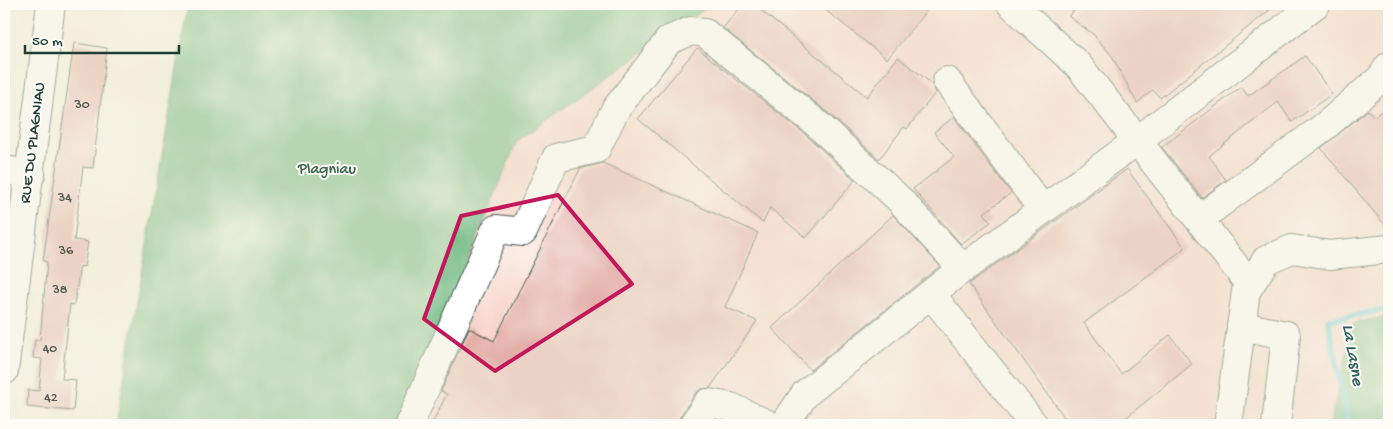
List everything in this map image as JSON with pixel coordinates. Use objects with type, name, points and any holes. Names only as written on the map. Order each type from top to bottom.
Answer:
[{"type":"street","name":"RUE DU PLAGNIAU","points":[[4,371],[51,4]]},
{"type":"street","points":[[1011,4],[1078,65],[1250,285]]},
{"type":"street","points":[[796,421],[805,394],[963,269],[1138,140],[1316,4]]},
{"type":"street","points":[[409,425],[496,228],[523,232],[556,158],[596,149],[615,110],[669,40],[692,31],[705,33],[816,123],[898,198],[963,269]]},
{"type":"street","points":[[1199,219],[1325,126],[1380,80],[1389,66]]},
{"type":"street","points":[[947,81],[1043,210]]},
{"type":"street","points":[[4,170],[30,174]]},
{"type":"street","points":[[1228,425],[1246,291],[1266,260],[1292,249],[1330,255],[1386,249]]},
{"type":"street","points":[[931,294],[1034,425]]},
{"type":"street","points":[[1241,326],[1286,335],[1276,425]]},
{"type":"street","points":[[693,425],[708,403],[731,407],[769,425]]},
{"type":"highlighted area","points":[[558,195],[632,284],[495,371],[424,319],[461,216]]},
{"type":"shaded area","points":[[712,4],[1389,4],[1389,316],[1354,323],[1330,425],[401,425],[517,141]]},
{"type":"green space","name":"Plagniau","points":[[188,4],[712,4],[517,141],[401,425],[116,425]]},
{"type":"green space","points":[[1389,316],[1389,425],[1330,425],[1354,323]]},
{"type":"building","points":[[743,4],[753,4],[867,97],[898,57],[932,84],[936,92],[907,129],[904,127],[879,159],[826,111],[723,28]]},
{"type":"building","points":[[818,4],[932,4],[887,59]]},
{"type":"building","points":[[1083,4],[1277,4],[1160,98],[1153,90],[1137,103],[1112,56],[1093,34],[1068,16]]},
{"type":"building","points":[[74,43],[107,48],[93,168],[83,167],[74,240],[88,242],[84,267],[80,266],[74,305],[70,304],[62,379],[76,380],[73,411],[27,407],[28,390],[39,391],[42,359],[33,358],[35,340],[40,340],[47,262],[43,261]]},
{"type":"building","points":[[697,48],[806,135],[855,180],[806,238],[770,208],[763,223],[638,119]]},
{"type":"building","points":[[1305,56],[1332,94],[1292,122],[1278,102],[1209,156],[1226,180],[1202,198],[1162,147],[1241,87],[1248,96]]},
{"type":"building","points":[[1389,105],[1389,230],[1321,148],[1368,110],[1374,117]]},
{"type":"building","points":[[954,117],[1011,193],[984,213],[991,222],[961,244],[913,189],[954,157],[934,132]]},
{"type":"building","points":[[603,163],[758,233],[725,307],[757,321],[710,388],[701,389],[695,394],[680,416],[678,425],[431,425],[447,394],[441,391],[469,328],[494,341],[580,169]]},
{"type":"building","points":[[1127,169],[1185,248],[1084,323],[1121,374],[1170,335],[1192,364],[1117,425],[1070,425],[969,284]]},
{"type":"building","points":[[893,215],[940,266],[810,370],[772,328]]},
{"type":"waterway","name":"La Lasne","points":[[1349,425],[1328,320],[1389,309]]}]
